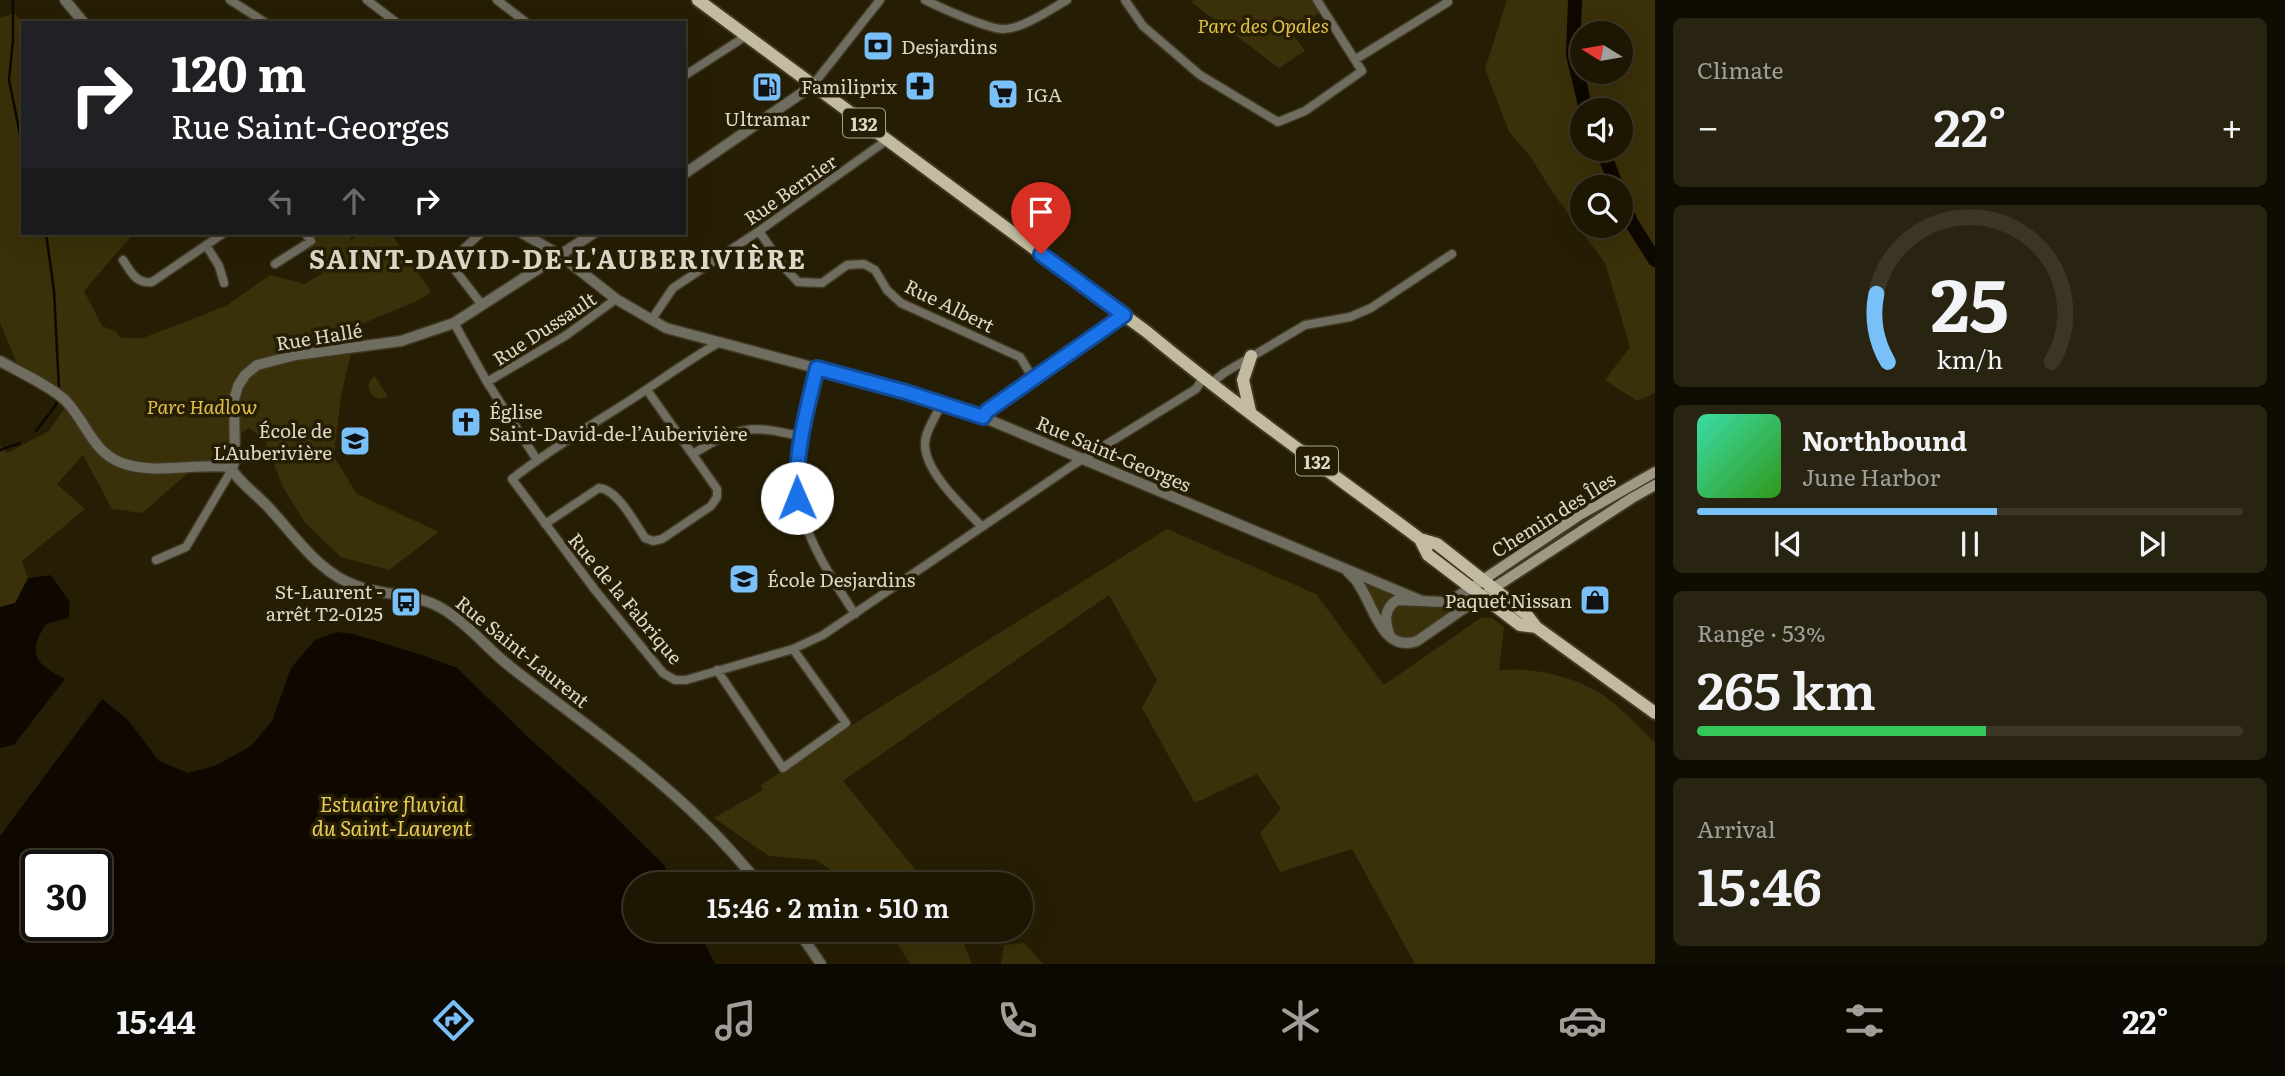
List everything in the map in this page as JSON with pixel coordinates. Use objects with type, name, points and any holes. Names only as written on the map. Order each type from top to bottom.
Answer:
[{"type":"main road","name":"132","points":[[698,0],[1124,315],[1206,381],[1420,539],[1437,544],[1526,614],[1536,627],[1655,713]]},
{"type":"main road","points":[[1250,411],[1243,380],[1251,356]]},
{"type":"main road","name":"Chemin des Îles","points":[[1471,587],[1578,516],[1655,472]]},
{"type":"main road","name":"Chemin des Îles","points":[[1482,596],[1655,485]]},
{"type":"main road","name":"132","points":[[1420,539],[1428,555],[1520,625],[1536,627]]},
{"type":"street","points":[[65,0],[82,21]]},
{"type":"street","points":[[230,0],[263,21]]},
{"type":"street","points":[[367,0],[394,21]]},
{"type":"street","points":[[497,0],[524,21]]},
{"type":"street","points":[[686,173],[812,86],[880,0]]},
{"type":"street","points":[[925,0],[947,11],[1003,29],[1032,20],[1067,0]]},
{"type":"street","points":[[1125,0],[1143,26],[1200,75],[1278,122],[1305,111],[1362,71],[1317,0]]},
{"type":"street","points":[[1356,58],[1448,2]]},
{"type":"street","points":[[686,75],[746,36]]},
{"type":"street","name":"Rue Bernier","points":[[652,319],[673,288],[887,140]]},
{"type":"street","name":"Rue Albert","points":[[759,231],[782,265],[799,282],[822,283],[847,265],[864,264],[875,271],[887,290],[901,303],[1020,357],[1033,378]]},
{"type":"street","points":[[123,260],[135,279],[145,283],[152,282],[222,235]]},
{"type":"street","points":[[275,264],[311,241],[306,235]]},
{"type":"street","points":[[479,235],[449,262],[482,305]]},
{"type":"street","name":"Rue Saint-Georges","points":[[525,235],[560,255],[616,299],[666,328],[942,403],[983,417],[1422,601]]},
{"type":"street","name":"Rue Hallé","points":[[156,561],[186,547],[231,471],[236,452],[234,400],[245,375],[257,365],[296,355],[401,341],[454,323],[591,235]]},
{"type":"street","points":[[206,245],[219,266],[224,283]]},
{"type":"street","name":"Rue de la Fabrique","points":[[537,460],[512,479],[595,590],[663,673],[675,680],[686,680],[793,649],[823,635],[1082,458],[1206,381],[1305,325],[1350,317],[1371,308],[1452,254]]},
{"type":"street","name":"Rue Dussault","points":[[487,382],[565,336],[616,299]]},
{"type":"street","points":[[983,417],[987,411],[1124,315]]},
{"type":"street","points":[[454,323],[487,382],[537,460],[647,390],[691,358],[720,342]]},
{"type":"street","points":[[0,361],[61,397],[105,455],[123,464],[146,468],[216,466],[230,467],[231,471]]},
{"type":"street","points":[[817,368],[799,436],[797,498],[807,534],[822,564],[855,614]]},
{"type":"street","points":[[545,524],[599,488],[607,488],[615,495],[645,538],[653,541],[662,540],[711,506],[717,497],[717,489],[647,390]]},
{"type":"street","points":[[942,403],[925,443],[929,464],[981,526]]},
{"type":"street","points":[[693,454],[718,438],[743,430],[765,428],[799,436]]},
{"type":"street","name":"Rue Saint-Laurent","points":[[231,471],[270,508],[303,547],[334,575],[357,586],[418,598],[454,617],[506,664],[609,741],[669,791],[706,824],[749,872]]},
{"type":"street","points":[[1346,569],[1359,584],[1381,627],[1398,642],[1409,644],[1417,641],[1482,596]]},
{"type":"street","points":[[1392,638],[1386,615],[1391,604],[1397,600],[1449,601],[1471,587]]},
{"type":"street","points":[[717,670],[783,768],[846,723],[793,649]]},
{"type":"street","points":[[805,942],[821,964]]},
{"type":"green space","name":"Parc des Opales","points":[[1317,0],[1324,11],[1289,29],[1305,51],[1279,68],[1191,2]]},
{"type":"green space","points":[[1507,0],[1655,0],[1655,393],[1637,401],[1605,380],[1630,347],[1605,263],[1586,238],[1633,238],[1633,175],[1570,175],[1570,216],[1530,156],[1509,132],[1485,69]]},
{"type":"green space","name":"Parc Hadlow","points":[[14,13],[21,21],[19,114],[21,235],[132,235],[84,291],[102,326],[115,331],[121,338],[143,338],[226,306],[270,275],[305,284],[323,273],[300,235],[348,235],[351,240],[359,235],[392,235],[431,292],[419,300],[350,329],[352,349],[341,396],[334,457],[357,494],[439,532],[389,570],[341,557],[305,523],[282,485],[265,441],[249,428],[228,443],[227,460],[203,460],[142,513],[112,509],[83,455],[57,484],[85,509],[22,561],[28,578],[51,575],[70,602],[69,618],[46,624],[36,651],[41,663],[65,679],[14,745],[0,748],[0,445],[7,453],[49,431],[64,409],[47,387],[17,363],[0,323],[0,18]]},
{"type":"green space","points":[[375,376],[388,397],[380,399],[369,391],[370,380]]},
{"type":"green space","points":[[1167,529],[1316,594],[1384,685],[1482,617],[1492,618],[1504,627],[1499,670],[1537,671],[1586,686],[1620,709],[1655,742],[1655,964],[1415,964],[1352,849],[1280,872],[1260,833],[1281,809],[1257,774],[1195,803],[1142,708],[1157,680],[1109,595],[843,781],[917,872],[834,872],[816,860],[769,856],[714,818],[763,790],[761,785],[874,711]]},
{"type":"green space","points":[[1346,569],[1407,597],[1443,602],[1455,615],[1425,636],[1398,642]]},
{"type":"green space","points":[[897,942],[963,942],[972,964],[910,964]]},
{"type":"green space","points":[[1024,943],[1043,964],[1001,964],[1004,945]]},
{"type":"water","points":[[51,575],[70,602],[69,618],[46,624],[36,651],[41,663],[65,679],[14,745],[0,748],[0,607],[15,603],[28,578]]},
{"type":"water","name":"Estuaire fluvial du Saint-Laurent","points":[[337,632],[353,634],[457,668],[664,865],[668,872],[623,872],[623,942],[704,942],[715,964],[0,964],[0,836],[102,699],[128,720],[159,761],[188,773],[215,766],[251,746],[272,721],[291,668],[315,640]]},
{"type":"waterway","points":[[13,0],[9,80],[21,139]]},
{"type":"waterway","points":[[1575,0],[1573,55],[1583,98]]},
{"type":"waterway","points":[[1607,161],[1612,175]]},
{"type":"waterway","points":[[1633,225],[1655,260]]},
{"type":"waterway","points":[[46,235],[54,291],[59,389]]},
{"type":"waterway","points":[[36,431],[56,405],[58,396]]},
{"type":"waterway","points":[[0,450],[20,443]]},
{"type":"place","name":"Desjardins","points":[[878,46]]},
{"type":"place","name":"Familiprix","points":[[920,86]]},
{"type":"place","name":"Ultramar","points":[[767,87]]},
{"type":"place","name":"IGA","points":[[1003,94]]},
{"type":"place","name":"Église Saint-David-de-l’Auberivière","points":[[466,422]]},
{"type":"place","name":"École de L'Auberivière","points":[[355,441]]},
{"type":"place","name":"École Desjardins","points":[[744,579]]},
{"type":"place","name":"Paquet Nissan","points":[[1595,600]]},
{"type":"place","name":"St-Laurent - arrêt T2-0125","points":[[406,602]]},
{"type":"district","name":"SAINT-DAVID-DE-L'AUBERIVIÈRE","points":[[558,257]]},
{"type":"route","points":[[797,498],[799,436],[817,368],[906,392],[983,417],[987,411],[1124,315],[1041,254]]}]
